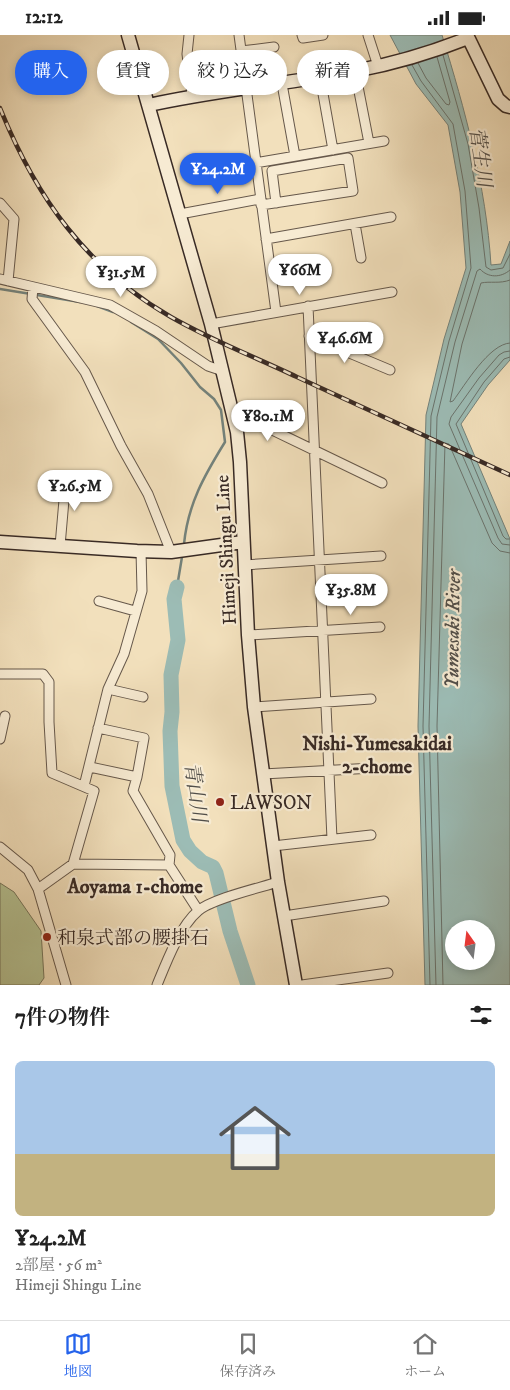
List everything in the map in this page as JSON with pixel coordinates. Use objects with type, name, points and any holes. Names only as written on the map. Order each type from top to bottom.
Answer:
[{"type":"main road","name":"Himeji Shingu Line","points":[[128,35],[212,324],[232,411],[240,462],[244,565],[254,707],[278,882],[296,985]]},
{"type":"main road","points":[[369,68],[465,38],[498,99],[510,107]]},
{"type":"main road","points":[[149,105],[192,95]]},
{"type":"main road","points":[[0,542],[171,552],[243,542]]},
{"type":"street","points":[[187,50],[189,35]]},
{"type":"street","points":[[239,35],[241,50]]},
{"type":"street","points":[[302,35],[303,38],[323,35]]},
{"type":"street","points":[[368,35],[381,65]]},
{"type":"street","points":[[249,50],[274,47]]},
{"type":"street","points":[[246,95],[276,312]]},
{"type":"street","points":[[284,95],[295,156]]},
{"type":"street","points":[[323,95],[332,150]]},
{"type":"street","points":[[360,95],[369,143]]},
{"type":"street","points":[[255,163],[384,141]]},
{"type":"street","points":[[180,214],[261,202],[353,191],[348,158],[272,171],[276,203]]},
{"type":"street","points":[[0,203],[14,219],[4,280],[110,305],[156,331],[208,366],[223,371]]},
{"type":"street","points":[[266,239],[391,217]]},
{"type":"street","points":[[354,224],[361,258]]},
{"type":"street","points":[[32,287],[32,299],[85,372],[121,447],[148,494],[171,552]]},
{"type":"street","points":[[212,324],[392,292]]},
{"type":"street","points":[[308,307],[332,839]]},
{"type":"street","points":[[309,336],[390,370]]},
{"type":"street","points":[[232,411],[382,483]]},
{"type":"street","points":[[60,546],[66,477]]},
{"type":"street","points":[[84,787],[108,689],[124,654],[142,591],[141,551]]},
{"type":"street","points":[[244,565],[381,556]]},
{"type":"street","points":[[99,601],[135,611]]},
{"type":"street","points":[[248,635],[380,627]]},
{"type":"street","points":[[0,675],[43,674],[49,682],[52,773],[94,791],[74,864]]},
{"type":"street","points":[[108,689],[143,697]]},
{"type":"street","points":[[254,707],[371,699]]},
{"type":"street","points":[[0,739],[5,716]]},
{"type":"street","points":[[98,728],[144,738],[134,791],[170,855],[169,865],[198,910]]},
{"type":"street","points":[[90,767],[138,777]]},
{"type":"street","points":[[263,775],[373,768]]},
{"type":"street","points":[[273,845],[370,835]]},
{"type":"street","points":[[0,847],[28,869],[38,889],[66,985]]},
{"type":"street","points":[[38,889],[74,864],[169,865]]},
{"type":"street","points":[[157,985],[171,952],[186,925],[198,910],[223,899],[278,882]]},
{"type":"street","points":[[284,916],[384,901]]},
{"type":"street","points":[[302,985],[388,973]]},
{"type":"green space","points":[[0,883],[14,892],[41,931],[44,978],[39,985],[0,985]]},
{"type":"water","name":"Yumesaki River","points":[[390,35],[442,35],[459,91],[479,177],[491,265],[501,264],[510,241],[510,360],[488,385],[461,424],[510,539],[510,985],[425,985],[418,726],[426,415],[444,339],[466,268],[460,192],[448,125],[416,84]]},
{"type":"waterway","points":[[0,289],[80,302]]},
{"type":"waterway","points":[[97,306],[113,312]]},
{"type":"waterway","points":[[131,322],[158,339],[181,363],[200,387],[214,399],[221,410],[225,442],[210,467],[193,503],[184,544]]},
{"type":"waterway","points":[[177,587],[182,557]]},
{"type":"waterway","name":"青山川","points":[[177,587],[174,599],[178,640],[171,675],[172,712],[170,731],[172,786],[183,840],[190,851],[202,862],[213,867],[216,873],[230,931],[248,985]]},
{"type":"railway","points":[[0,108],[14,141],[30,171],[67,227],[89,253],[113,276],[141,298],[171,317],[217,341],[510,475]]},
{"type":"place","name":"LAWSON","points":[[220,802]]},
{"type":"place","name":"和泉式部の腰掛石","points":[[47,937]]},
{"type":"district","name":"Nishi-Yumesakidai 2-chome","points":[[377,754]]},
{"type":"district","name":"Aoyama 1-chome","points":[[135,886]]},
{"type":"water label","name":"菅生川","points":[[481,157]]}]
